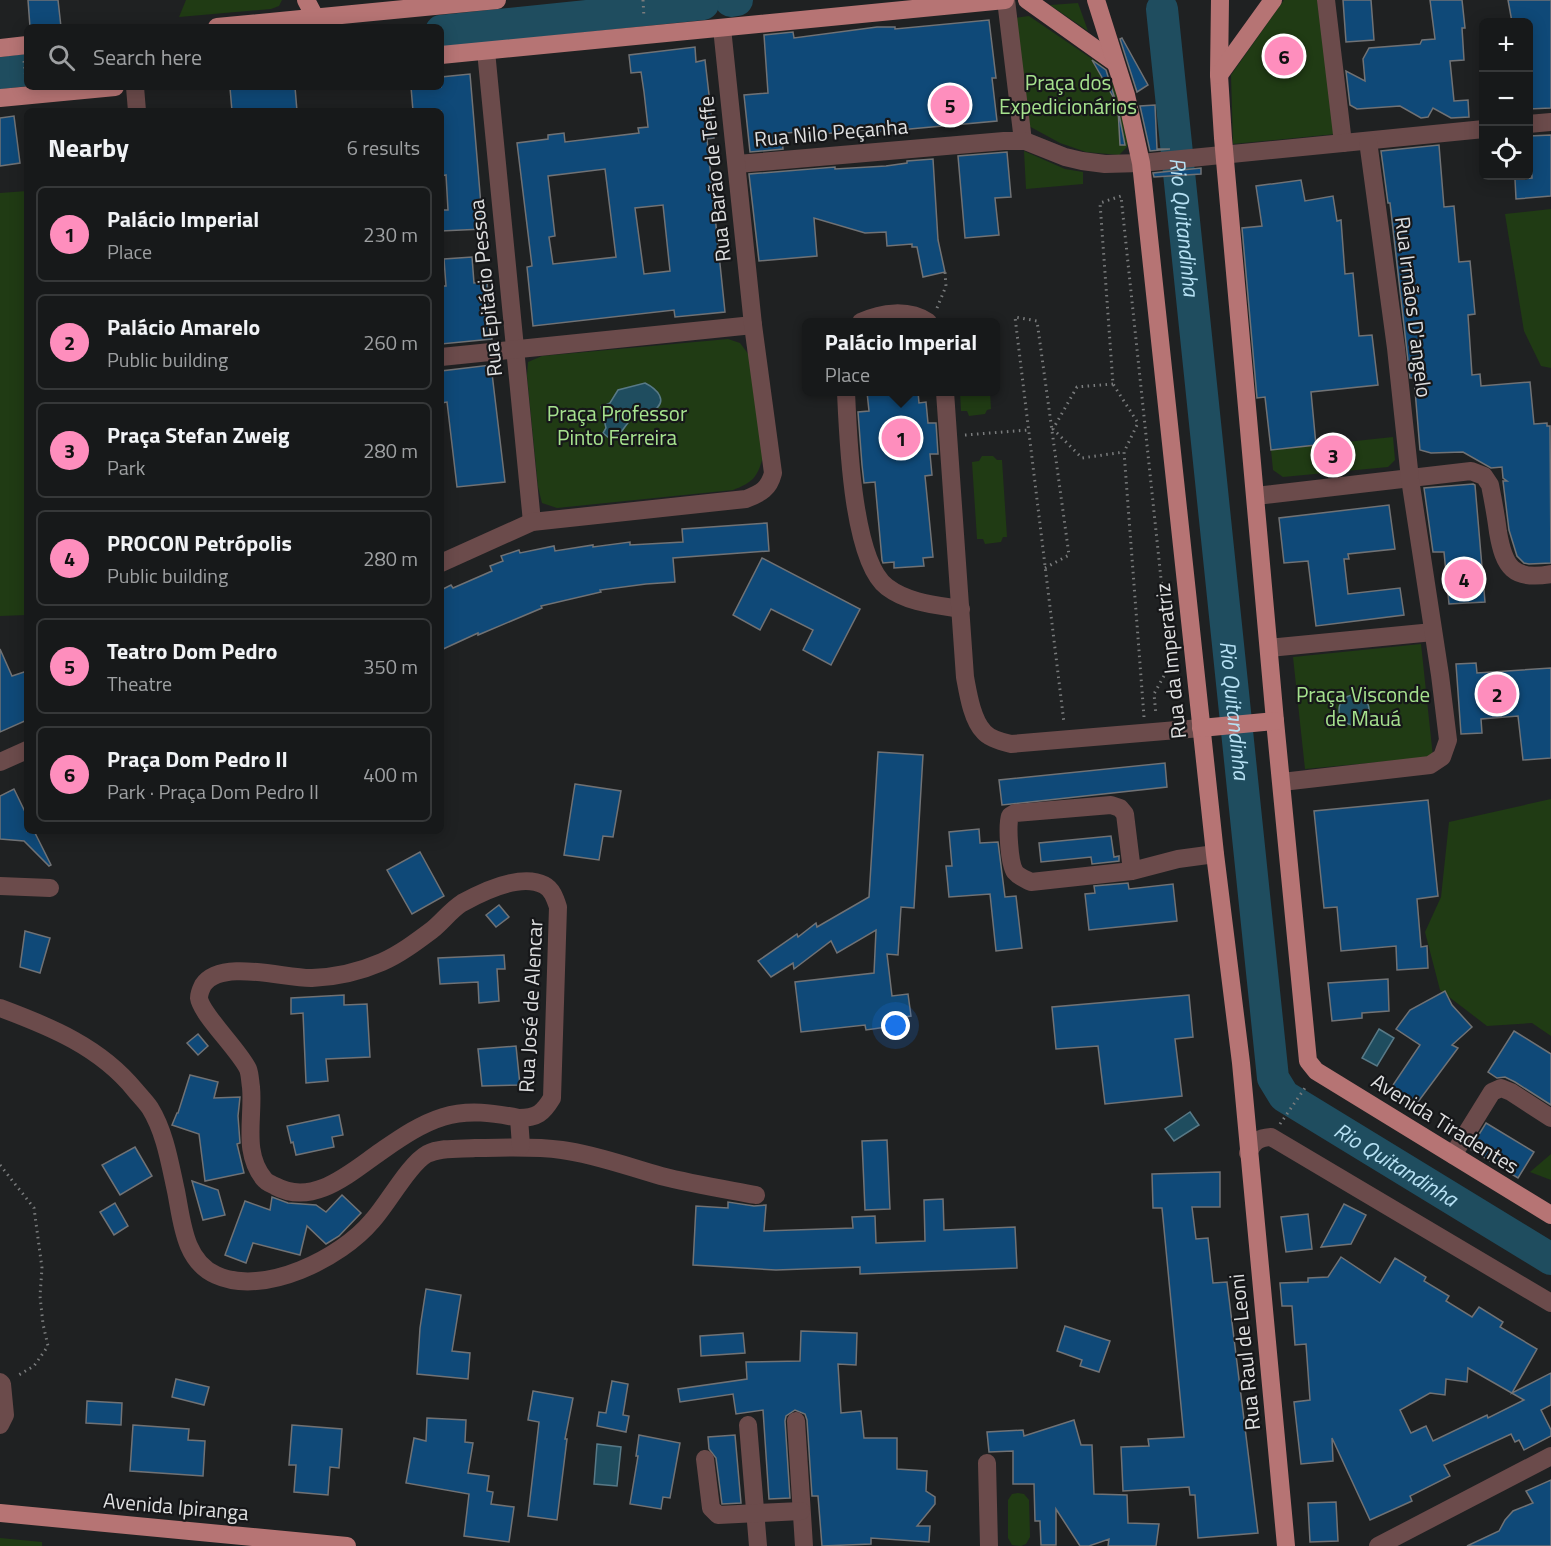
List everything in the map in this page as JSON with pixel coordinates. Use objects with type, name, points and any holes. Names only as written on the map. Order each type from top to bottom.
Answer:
[{"type":"main road","points":[[306,0],[316,23]]},
{"type":"main road","points":[[292,24],[316,23],[497,0]]},
{"type":"main road","points":[[444,55],[1006,0]]},
{"type":"main road","points":[[1027,0],[1114,62]]},
{"type":"main road","points":[[1096,0],[1126,94],[1141,163]]},
{"type":"main road","points":[[1220,0],[1219,75],[1225,154],[1275,721],[1308,1061],[1316,1071]]},
{"type":"main road","points":[[1219,75],[1274,0]]},
{"type":"main road","points":[[0,48],[24,46]]},
{"type":"main road","points":[[0,98],[86,90]]},
{"type":"main road","name":"Rua da Imperatriz","points":[[1141,163],[1201,728],[1241,1063],[1248,1153]]},
{"type":"main road","points":[[1201,728],[1275,721]]},
{"type":"main road","name":"Avenida Tiradentes","points":[[1316,1071],[1551,1215]]},
{"type":"main road","name":"Rua Raul de Leoni","points":[[1248,1153],[1286,1546]]},
{"type":"main road","name":"Avenida Ipiranga","points":[[0,1513],[347,1546]]},
{"type":"street","points":[[1006,0],[1023,141]]},
{"type":"street","points":[[1326,0],[1343,143]]},
{"type":"street","name":"Rua Barão de Teffe","points":[[722,28],[753,325]]},
{"type":"street","name":"Rua Epitácio Pessoa","points":[[486,51],[532,522]]},
{"type":"street","points":[[135,90],[137,108]]},
{"type":"street","points":[[1533,124],[1551,122]]},
{"type":"street","name":"Rua Nilo Peçanha","points":[[737,164],[1004,141],[1023,141],[1082,161],[1106,164],[1141,163],[1479,130]]},
{"type":"street","name":"Rua Irmãos D'angelo","points":[[1368,141],[1396,348],[1410,479],[1432,632]]},
{"type":"street","points":[[870,318],[891,314],[912,314],[920,318]]},
{"type":"street","points":[[444,357],[753,325],[773,473],[767,489],[746,499],[532,522],[444,562]]},
{"type":"street","points":[[846,396],[850,457],[859,520],[869,561],[877,577],[887,587],[917,602],[962,609]]},
{"type":"street","points":[[945,396],[965,677],[970,703],[984,733],[998,741],[1011,744],[1201,728]]},
{"type":"street","points":[[1256,496],[1471,471],[1484,476],[1490,484],[1502,553],[1507,564],[1524,575],[1534,577],[1551,574]]},
{"type":"street","points":[[1269,648],[1432,632],[1448,740],[1442,757],[1430,765],[1282,782]]},
{"type":"street","points":[[0,762],[24,751]]},
{"type":"street","points":[[1131,871],[1125,814],[1119,808],[1111,805],[1015,813],[1010,816],[1007,824],[1013,870],[1031,882],[1131,871],[1178,859],[1215,854]]},
{"type":"street","name":"Rua José de Alencar","points":[[532,881],[545,885],[554,895],[558,907],[552,1098],[546,1108],[533,1118],[519,1118],[478,1112],[444,1116],[418,1127],[346,1178],[316,1190],[298,1194],[285,1192],[265,1180],[253,1161],[249,1138],[252,1111],[249,1072],[241,1057],[204,1009],[199,999],[200,990],[204,983],[212,977],[244,971],[309,978],[341,976],[366,969],[396,956],[431,930],[460,904],[495,887],[532,881]]},
{"type":"street","points":[[0,886],[50,888]]},
{"type":"street","points":[[0,1008],[55,1030],[95,1051],[122,1073],[150,1108],[166,1147],[183,1232],[198,1263],[215,1275],[231,1280],[255,1282],[295,1273],[332,1255],[371,1223],[413,1167],[427,1154],[447,1149],[521,1146],[565,1150],[673,1179],[756,1195]]},
{"type":"street","points":[[1453,1155],[1491,1092],[1501,1088],[1551,1118]]},
{"type":"street","name":"Rua José de Alencar","points":[[519,1118],[521,1146]]},
{"type":"street","points":[[1248,1153],[1254,1142],[1261,1138],[1271,1137],[1551,1303]]},
{"type":"street","points":[[0,1425],[5,1415],[1,1383]]},
{"type":"street","points":[[796,1420],[804,1546]]},
{"type":"street","points":[[748,1425],[758,1546]]},
{"type":"street","points":[[1378,1546],[1551,1456]]},
{"type":"street","points":[[705,1459],[711,1508],[714,1513],[718,1515],[801,1511]]},
{"type":"street","points":[[987,1462],[989,1546]]},
{"type":"path","points":[[27,90],[27,96]]},
{"type":"path","points":[[1121,196],[1170,665],[1154,694],[1151,732],[1124,452],[1138,423],[1113,384],[1100,203],[1121,196]]},
{"type":"path","points":[[931,318],[938,307],[946,286],[945,272]]},
{"type":"path","points":[[1045,568],[1069,555],[1038,321],[1015,317],[1028,430],[1066,739]]},
{"type":"path","points":[[1053,429],[1077,387],[1113,384]]},
{"type":"path","points":[[1053,429],[1082,458],[1124,452]]},
{"type":"path","points":[[948,436],[1028,430]]},
{"type":"path","points":[[1271,1137],[1316,1071]]},
{"type":"path","points":[[0,1165],[34,1208],[42,1268],[40,1296],[48,1346],[34,1366],[1,1383]]},
{"type":"green space","points":[[186,0],[282,0],[279,6],[271,9],[179,17]]},
{"type":"green space","points":[[1284,0],[1317,0],[1336,134],[1233,144],[1231,75]]},
{"type":"green space","points":[[1078,3],[1088,31],[1050,5]]},
{"type":"green space","name":"Praça dos Expedicionários","points":[[1029,16],[1101,65],[1115,88],[1129,135],[1127,147],[1119,155],[1086,152],[1060,143],[1027,125],[1014,18]]},
{"type":"green space","points":[[1024,151],[1065,169],[1083,172],[1083,184],[1026,189]]},
{"type":"green space","points":[[24,191],[24,615],[0,616],[0,193]]},
{"type":"green space","points":[[1551,209],[1551,368],[1541,366],[1524,331],[1505,214]]},
{"type":"green space","name":"Praça Professor Pinto Ferreira","points":[[728,339],[740,343],[749,355],[763,457],[759,470],[750,482],[733,490],[557,508],[542,503],[538,487],[527,376],[528,362],[542,356]]},
{"type":"green space","points":[[960,396],[990,396],[991,409],[985,414],[969,416],[967,411],[961,411]]},
{"type":"green space","points":[[1393,437],[1395,460],[1388,467],[1283,477],[1273,470],[1271,450]]},
{"type":"green space","points":[[982,456],[993,456],[997,460],[1002,460],[1007,537],[1003,537],[1001,542],[985,544],[983,539],[977,539],[972,462],[979,461]]},
{"type":"green space","name":"Praça Visconde de Mauá","points":[[1421,644],[1433,757],[1305,769],[1293,657]]},
{"type":"green space","points":[[1551,799],[1551,1036],[1532,1023],[1487,1026],[1440,990],[1425,932],[1441,897],[1449,822]]},
{"type":"green space","points":[[1551,1154],[1551,1180],[1530,1172]]},
{"type":"green space","points":[[1012,1494],[1024,1494],[1029,1500],[1030,1537],[1026,1544],[1021,1546],[1012,1545],[1008,1538],[1008,1500]]},
{"type":"green space","points":[[0,1538],[42,1542],[42,1546],[0,1546]]},
{"type":"water","points":[[645,383],[660,395],[658,407],[651,412],[634,417],[619,434],[609,438],[603,433],[606,428],[601,407],[610,403],[618,390]]},
{"type":"water","points":[[1354,695],[1365,699],[1369,710],[1365,721],[1354,725],[1343,721],[1339,710],[1343,699]]},
{"type":"water","points":[[1379,1029],[1394,1038],[1377,1066],[1362,1058]]},
{"type":"water","points":[[1190,1112],[1199,1125],[1174,1141],[1165,1129]]},
{"type":"water","points":[[597,1444],[621,1447],[617,1486],[594,1484]]},
{"type":"building","points":[[28,0],[58,0],[61,24],[30,24]]},
{"type":"building","points":[[1343,0],[1371,0],[1374,40],[1346,42]]},
{"type":"building","points":[[1430,0],[1462,0],[1465,28],[1462,28],[1464,60],[1450,61],[1454,101],[1468,100],[1469,117],[1451,118],[1433,108],[1428,117],[1421,118],[1400,106],[1357,109],[1350,105],[1346,71],[1365,81],[1363,59],[1369,48],[1420,44],[1422,40],[1435,39]]},
{"type":"building","points":[[1508,0],[1551,0],[1551,108],[1533,109],[1533,18],[1511,18]]},
{"type":"building","points":[[989,20],[996,78],[992,78],[997,121],[877,132],[876,129],[822,134],[821,130],[787,133],[788,139],[782,140],[783,149],[750,152],[744,95],[768,93],[764,35],[793,32],[794,38],[877,27],[895,27],[895,29]]},
{"type":"building","points":[[1122,38],[1148,85],[1137,92],[1120,39]]},
{"type":"building","points":[[695,47],[696,62],[705,60],[714,138],[707,139],[725,312],[675,317],[674,310],[533,326],[527,267],[532,266],[517,143],[548,139],[548,135],[564,133],[565,142],[639,133],[638,128],[648,127],[641,72],[631,73],[629,55]],"holes":[[[605,169],[616,257],[553,264],[549,237],[555,236],[548,176]],[[663,205],[670,271],[644,274],[635,208]]]},
{"type":"building","points":[[1092,60],[1106,70],[1116,102]]},
{"type":"building","points":[[470,74],[483,229],[444,231],[444,210],[448,210],[446,175],[444,175],[444,108],[413,108],[411,90],[444,90],[444,77]]},
{"type":"building","points":[[230,90],[295,90],[297,108],[232,108]]},
{"type":"building","points":[[1155,105],[1157,149],[1170,149],[1150,151],[1140,106]]},
{"type":"building","points":[[1118,109],[1125,145],[1120,145]]},
{"type":"building","points":[[14,116],[20,163],[0,166],[0,118]]},
{"type":"building","points":[[1551,135],[1551,196],[1516,199],[1515,180],[1533,180],[1533,136]]},
{"type":"building","points":[[1439,145],[1444,207],[1454,206],[1459,262],[1470,261],[1475,314],[1468,315],[1472,375],[1480,374],[1481,386],[1530,382],[1534,424],[1547,423],[1547,426],[1550,426],[1551,563],[1524,563],[1517,556],[1509,530],[1503,481],[1507,481],[1503,478],[1502,467],[1491,468],[1463,452],[1431,453],[1420,450],[1414,378],[1410,378],[1390,203],[1388,203],[1381,151]]},
{"type":"building","points":[[1007,152],[1011,197],[995,198],[999,235],[965,238],[958,156]]},
{"type":"building","points":[[933,159],[938,240],[945,272],[923,277],[917,247],[912,247],[912,244],[887,246],[886,232],[865,233],[814,218],[817,256],[759,261],[749,174],[835,167],[835,169],[886,166],[907,163],[907,161]]},
{"type":"building","points":[[1201,168],[1201,174],[1154,177],[1153,173]]},
{"type":"building","points":[[1301,180],[1305,201],[1333,196],[1337,221],[1341,220],[1345,274],[1353,273],[1359,336],[1372,335],[1378,385],[1311,392],[1316,445],[1271,450],[1265,397],[1257,398],[1242,228],[1262,226],[1256,186]]},
{"type":"building","points":[[472,257],[474,283],[487,282],[492,339],[444,344],[444,286],[446,286],[444,259]]},
{"type":"building","points":[[491,365],[505,482],[457,487],[447,402],[444,402],[444,371]]},
{"type":"building","points":[[867,396],[918,396],[919,403],[926,402],[928,423],[936,423],[938,454],[930,454],[932,475],[925,476],[933,557],[923,558],[924,566],[894,568],[894,562],[883,563],[875,482],[864,483],[862,465],[858,412],[869,411]]},
{"type":"building","points":[[1475,485],[1485,602],[1449,604],[1444,552],[1433,552],[1424,488]]},
{"type":"building","points":[[1389,505],[1395,549],[1348,554],[1349,559],[1344,559],[1348,594],[1400,588],[1404,615],[1316,626],[1308,561],[1284,563],[1279,518]]},
{"type":"building","points":[[767,523],[769,551],[673,558],[675,582],[600,590],[601,592],[541,606],[542,608],[444,649],[444,588],[451,585],[453,588],[492,571],[490,566],[503,561],[501,556],[519,550],[520,553],[554,546],[555,551],[630,542],[630,545],[683,542],[682,529]]},
{"type":"building","points":[[762,558],[860,609],[831,665],[803,650],[813,630],[771,609],[760,630],[733,615]]},
{"type":"building","points":[[0,649],[12,676],[24,672],[24,721],[0,732]]},
{"type":"building","points":[[1476,663],[1477,673],[1551,668],[1551,758],[1523,760],[1518,716],[1481,719],[1482,733],[1461,734],[1456,664]]},
{"type":"building","points":[[878,752],[923,755],[914,908],[901,907],[898,955],[887,954],[892,996],[908,994],[911,1016],[892,1019],[893,1026],[866,1030],[865,1025],[801,1032],[795,982],[874,973],[876,930],[837,953],[831,941],[794,969],[793,963],[771,977],[758,961],[797,934],[798,937],[816,923],[817,927],[869,897]]},
{"type":"building","points":[[1165,763],[1167,787],[1002,805],[999,780]]},
{"type":"building","points":[[575,784],[621,791],[613,837],[603,836],[599,860],[564,855]]},
{"type":"building","points":[[14,789],[24,810],[24,834],[36,834],[51,865],[49,866],[24,841],[0,839],[0,796]]},
{"type":"building","points":[[1428,800],[1438,896],[1417,899],[1421,947],[1427,946],[1428,968],[1397,970],[1396,946],[1341,951],[1337,907],[1324,908],[1314,811]]},
{"type":"building","points":[[979,829],[980,843],[998,842],[1005,897],[1016,896],[1022,948],[996,951],[990,894],[949,897],[946,866],[952,866],[949,832]]},
{"type":"building","points":[[1111,836],[1114,857],[1119,856],[1119,861],[1092,864],[1091,857],[1041,862],[1039,843]]},
{"type":"building","points":[[420,852],[444,896],[412,914],[387,870]]},
{"type":"building","points":[[1128,883],[1129,889],[1173,884],[1177,921],[1089,930],[1085,894],[1095,893],[1094,886]]},
{"type":"building","points":[[499,905],[509,917],[496,927],[486,915]]},
{"type":"building","points":[[25,931],[50,938],[40,973],[20,967]]},
{"type":"building","points":[[504,955],[505,969],[497,969],[499,1001],[479,1003],[478,982],[440,984],[438,958]]},
{"type":"building","points":[[1388,979],[1389,1011],[1362,1013],[1362,1018],[1332,1021],[1328,983]]},
{"type":"building","points":[[1445,991],[1452,1005],[1472,1027],[1452,1045],[1458,1048],[1415,1106],[1391,1088],[1420,1045],[1396,1029],[1410,1010]]},
{"type":"building","points":[[344,995],[344,1005],[367,1004],[370,1057],[326,1059],[328,1081],[306,1083],[303,1013],[291,1014],[291,998]]},
{"type":"building","points":[[1189,995],[1193,1037],[1175,1039],[1182,1096],[1105,1104],[1098,1046],[1056,1049],[1052,1007]]},
{"type":"building","points":[[1514,1031],[1551,1054],[1551,1105],[1515,1082],[1505,1077],[1497,1078],[1488,1072]]},
{"type":"building","points":[[198,1034],[208,1046],[198,1055],[187,1043]]},
{"type":"building","points":[[516,1046],[520,1085],[482,1086],[478,1049]]},
{"type":"building","points":[[190,1075],[218,1082],[214,1098],[240,1097],[238,1116],[240,1143],[237,1144],[244,1173],[205,1181],[199,1134],[172,1125]]},
{"type":"building","points":[[339,1115],[343,1135],[332,1137],[334,1147],[296,1155],[287,1126]]},
{"type":"building","points":[[1486,1123],[1534,1152],[1518,1178],[1470,1149]]},
{"type":"building","points":[[887,1140],[890,1209],[865,1210],[862,1141]]},
{"type":"building","points":[[135,1147],[152,1176],[120,1195],[102,1165]]},
{"type":"building","points":[[1220,1172],[1220,1207],[1192,1207],[1196,1239],[1208,1238],[1213,1283],[1227,1282],[1258,1533],[1198,1538],[1195,1495],[1190,1495],[1189,1487],[1123,1491],[1121,1447],[1149,1446],[1148,1439],[1184,1437],[1162,1208],[1153,1208],[1152,1174]]},
{"type":"building","points":[[192,1181],[218,1190],[225,1215],[203,1220]]},
{"type":"building","points":[[342,1195],[361,1213],[339,1236],[326,1244],[307,1226],[300,1255],[253,1243],[246,1263],[225,1255],[245,1201],[270,1210],[272,1197],[288,1203],[316,1205],[326,1212]]},
{"type":"building","points":[[943,1199],[944,1230],[1015,1227],[1017,1268],[860,1274],[860,1267],[776,1270],[693,1265],[696,1206],[728,1208],[728,1202],[754,1206],[766,1205],[764,1231],[853,1228],[852,1217],[875,1216],[876,1243],[925,1241],[924,1200]]},
{"type":"building","points":[[115,1203],[128,1226],[114,1235],[100,1212]]},
{"type":"building","points":[[1344,1204],[1366,1215],[1351,1244],[1321,1247]]},
{"type":"building","points":[[1308,1214],[1312,1249],[1286,1252],[1281,1217]]},
{"type":"building","points":[[1341,1257],[1380,1283],[1395,1258],[1426,1277],[1424,1281],[1449,1296],[1446,1301],[1472,1317],[1479,1307],[1503,1322],[1500,1327],[1537,1349],[1512,1393],[1551,1373],[1551,1405],[1541,1410],[1551,1430],[1551,1436],[1524,1450],[1519,1440],[1515,1442],[1511,1434],[1444,1465],[1450,1476],[1410,1496],[1412,1501],[1370,1520],[1332,1438],[1333,1461],[1301,1464],[1294,1402],[1310,1400],[1306,1344],[1295,1345],[1292,1306],[1282,1306],[1280,1283],[1308,1282],[1308,1278],[1328,1277]],"holes":[[[1468,1368],[1524,1400],[1433,1441],[1426,1426],[1411,1433],[1400,1410],[1430,1393],[1445,1395],[1446,1379],[1467,1382]]]},
{"type":"building","points":[[426,1289],[461,1295],[452,1351],[470,1353],[468,1379],[417,1374],[420,1328]]},
{"type":"building","points":[[1065,1326],[1110,1341],[1099,1372],[1080,1366],[1082,1360],[1057,1351]]},
{"type":"building","points":[[801,1331],[857,1333],[856,1365],[838,1364],[841,1413],[861,1411],[864,1438],[897,1438],[897,1469],[927,1471],[926,1491],[935,1497],[935,1504],[917,1526],[930,1526],[929,1542],[871,1538],[871,1544],[822,1546],[818,1496],[812,1496],[805,1414],[795,1410],[786,1416],[785,1421],[790,1498],[769,1499],[763,1410],[736,1414],[733,1394],[680,1402],[678,1389],[747,1379],[746,1362],[800,1361]]},
{"type":"building","points":[[743,1333],[745,1353],[701,1356],[700,1336]]},
{"type":"building","points":[[176,1379],[209,1387],[204,1405],[172,1397]]},
{"type":"building","points":[[612,1381],[628,1384],[623,1415],[629,1416],[626,1432],[597,1426],[599,1412],[606,1413]]},
{"type":"building","points":[[533,1391],[573,1398],[565,1439],[567,1439],[557,1520],[528,1516],[539,1422],[528,1420]]},
{"type":"building","points":[[87,1401],[122,1403],[121,1425],[86,1423]]},
{"type":"building","points":[[427,1418],[466,1420],[465,1442],[473,1443],[468,1473],[489,1476],[487,1491],[493,1492],[491,1504],[514,1507],[509,1542],[464,1536],[469,1494],[406,1483],[414,1438],[426,1441]]},
{"type":"building","points":[[1074,1420],[1081,1445],[1092,1445],[1094,1494],[1127,1495],[1128,1523],[1159,1524],[1156,1546],[1108,1546],[1109,1539],[1089,1546],[1080,1546],[1056,1509],[1056,1545],[1041,1545],[1040,1521],[1035,1521],[1034,1484],[1013,1484],[1013,1451],[989,1452],[987,1432],[1023,1430],[1024,1436]]},
{"type":"building","points":[[133,1425],[189,1429],[188,1440],[205,1441],[203,1476],[130,1471]]},
{"type":"building","points":[[292,1425],[342,1429],[339,1468],[330,1467],[328,1495],[294,1492],[296,1465],[289,1465]]},
{"type":"building","points":[[639,1435],[680,1443],[670,1498],[663,1497],[661,1509],[630,1504]]},
{"type":"building","points":[[735,1435],[741,1503],[722,1504],[716,1458],[709,1449],[708,1437]]},
{"type":"building","points":[[1551,1480],[1551,1546],[1467,1546],[1499,1531],[1513,1511],[1533,1503],[1526,1491]]},
{"type":"building","points":[[1336,1502],[1338,1541],[1310,1542],[1308,1503]]},
{"type":"waterway","points":[[731,1],[737,0]]},
{"type":"waterway","points":[[444,31],[703,4]]},
{"type":"waterway","name":"Rio Quitandinha","points":[[1162,9],[1273,1078],[1284,1096],[1551,1259]]},
{"type":"waterway","points":[[0,73],[24,70]]},
{"type":"place","name":"Praça Dom Pedro II","points":[[1284,56]]},
{"type":"place","name":"Teatro Dom Pedro","points":[[950,105]]},
{"type":"place","name":"Palácio Imperial","points":[[901,438]]},
{"type":"place","name":"Praça Stefan Zweig","points":[[1333,455]]},
{"type":"place","name":"PROCON Petrópolis","points":[[1464,579]]},
{"type":"place","name":"Palácio Amarelo","points":[[1497,694]]}]
